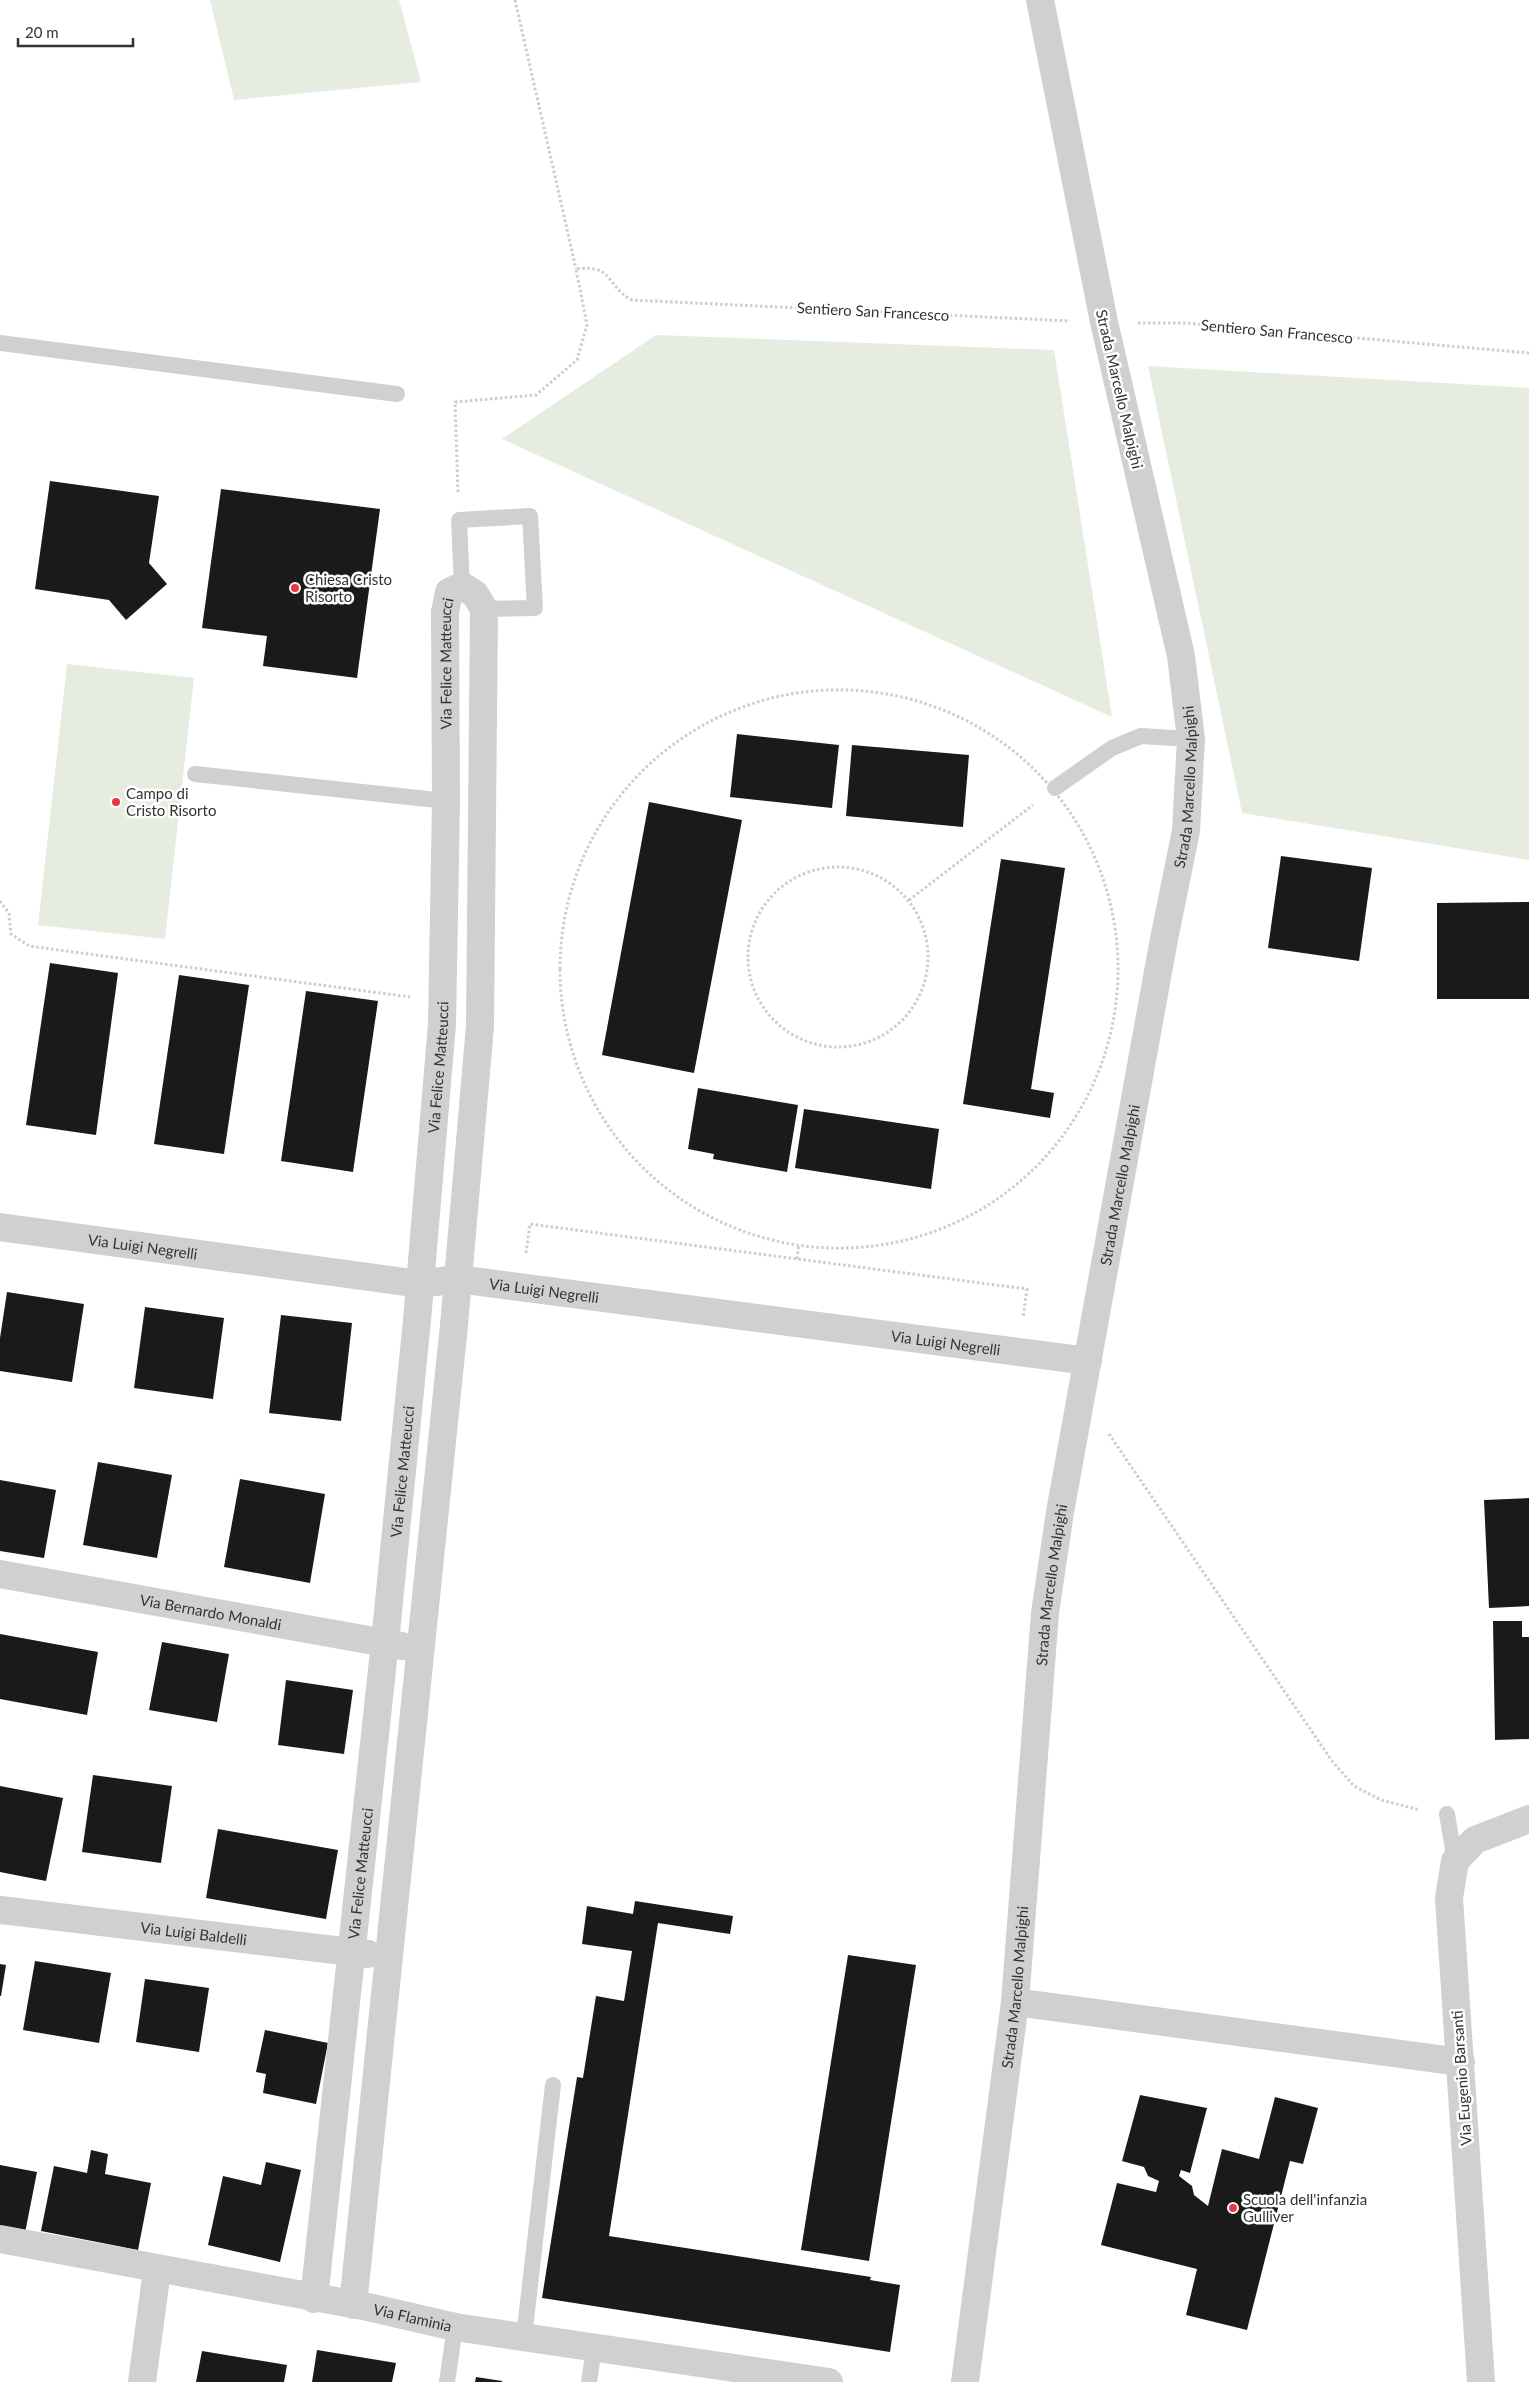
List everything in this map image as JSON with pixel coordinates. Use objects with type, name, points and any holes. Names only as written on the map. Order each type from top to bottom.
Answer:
[{"type":"street","name":"Strada Marcello Malpighi","points":[[965,2382],[1015,2002],[1045,1613],[1060,1512],[1164,939],[1186,831],[1191,739],[1181,656],[1104,322],[1040,0]]},
{"type":"street","name":"Via Felice Matteucci","points":[[314,2299],[385,1642],[420,1284],[442,1001],[446,802],[445,612],[449,592],[462,586],[475,594],[484,609]]},
{"type":"street","points":[[353,2305],[388,1956],[422,1649],[458,1279],[480,1026],[484,609]]},
{"type":"street","name":"Via Luigi Negrelli","points":[[0,1227],[420,1284],[458,1279],[1088,1361]]},
{"type":"street","name":"Via Bernardo Monaldi","points":[[0,1574],[422,1649]]},
{"type":"street","points":[[1455,1861],[1476,1840],[1529,1819]]},
{"type":"street","name":"Via Eugenio Barsanti","points":[[1455,1861],[1449,1898],[1482,2382]]},
{"type":"street","name":"Via Luigi Baldelli","points":[[0,1910],[388,1956]]},
{"type":"street","points":[[1015,2002],[1460,2062]]},
{"type":"street","name":"Via Flaminia","points":[[0,2239],[456,2326],[829,2382]]},
{"type":"street","points":[[142,2382],[157,2270]]},
{"type":"lane","points":[[0,343],[397,394]]},
{"type":"lane","points":[[462,586],[459,520],[530,516],[534,608],[484,609]]},
{"type":"lane","points":[[1051,791],[1112,748],[1141,736],[1191,739]]},
{"type":"lane","points":[[195,774],[446,802]]},
{"type":"lane","points":[[1447,1814],[1455,1861]]},
{"type":"lane","points":[[524,2337],[553,2085]]},
{"type":"lane","points":[[446,2382],[456,2326]]},
{"type":"lane","points":[[589,2382],[594,2348]]},
{"type":"path","points":[[459,520],[455,402],[536,395],[577,360],[587,325],[515,0]]},
{"type":"path","name":"Sentiero San Francesco","points":[[576,269],[589,267],[606,272],[622,294],[632,300],[1104,322],[1185,323],[1529,353]]},
{"type":"path","points":[[816,690],[870,691],[924,702],[974,723],[1020,754],[1051,791],[1088,839],[1108,890],[1118,944],[1117,999],[1106,1053],[1084,1103],[1053,1148],[1013,1187],[968,1217],[917,1238],[863,1248],[799,1244],[754,1236],[704,1214],[659,1183],[621,1144],[591,1098],[571,1047],[560,994],[562,939],[573,885],[594,834],[625,789],[672,746],[711,721],[762,700],[816,690]]},
{"type":"path","points":[[909,900],[1040,800]]},
{"type":"path","points":[[828,867],[858,869],[886,880],[909,900],[924,926],[929,955],[925,984],[912,1011],[891,1032],[864,1044],[835,1048],[806,1043],[781,1028],[761,1006],[750,978],[748,948],[756,918],[774,894],[792,880],[798,876],[828,867]]},
{"type":"path","points":[[0,901],[9,913],[10,934],[29,946],[442,1001]]},
{"type":"path","points":[[525,1261],[530,1224],[1027,1289],[1022,1325]]},
{"type":"path","points":[[797,1259],[799,1244]]},
{"type":"path","points":[[1105,1427],[1332,1761],[1354,1786],[1381,1800],[1447,1814]]},
{"type":"shaded area","points":[[210,0],[399,0],[421,82],[234,100]]},
{"type":"shaded area","points":[[656,335],[1054,350],[1112,717],[502,439]]},
{"type":"shaded area","points":[[1148,366],[1529,388],[1529,860],[1242,813]]},
{"type":"shaded area","name":"Campo di Cristo Risorto","points":[[67,664],[194,678],[165,939],[38,925]]},
{"type":"building","points":[[50,481],[159,496],[149,563],[167,584],[126,620],[109,600],[35,589]]},
{"type":"building","points":[[221,489],[380,509],[357,678],[263,666],[267,636],[202,628]]},
{"type":"building","points":[[737,734],[839,745],[832,808],[730,797]]},
{"type":"building","points":[[852,745],[969,755],[963,827],[846,816]]},
{"type":"building","points":[[649,802],[742,820],[694,1073],[602,1055]]},
{"type":"building","points":[[1281,856],[1372,868],[1359,961],[1268,948]]},
{"type":"building","points":[[1001,859],[1065,868],[1031,1089],[1054,1093],[1050,1118],[963,1104]]},
{"type":"building","points":[[1529,902],[1529,999],[1437,999],[1437,903]]},
{"type":"building","points":[[50,963],[118,973],[96,1135],[26,1125]]},
{"type":"building","points":[[179,975],[249,985],[224,1154],[154,1144]]},
{"type":"building","points":[[306,991],[378,1001],[353,1172],[281,1161]]},
{"type":"building","points":[[698,1088],[798,1105],[787,1172],[713,1159],[714,1154],[688,1149]]},
{"type":"building","points":[[804,1109],[939,1129],[931,1189],[795,1168]]},
{"type":"building","points":[[7,1292],[84,1304],[72,1382],[0,1371],[0,1338]]},
{"type":"building","points":[[145,1307],[224,1318],[213,1399],[134,1388]]},
{"type":"building","points":[[281,1315],[352,1323],[341,1421],[269,1413]]},
{"type":"building","points":[[98,1462],[172,1475],[157,1558],[83,1545]]},
{"type":"building","points":[[240,1479],[325,1494],[310,1583],[224,1567]]},
{"type":"building","points":[[0,1480],[56,1490],[44,1558],[0,1551]]},
{"type":"building","points":[[1529,1498],[1529,1606],[1489,1608],[1484,1500]]},
{"type":"building","points":[[1493,1621],[1522,1621],[1522,1637],[1529,1637],[1529,1739],[1495,1740]]},
{"type":"building","points":[[0,1634],[98,1652],[87,1715],[0,1699]]},
{"type":"building","points":[[162,1642],[229,1654],[217,1722],[149,1710]]},
{"type":"building","points":[[286,1680],[353,1690],[344,1754],[278,1745]]},
{"type":"building","points":[[93,1775],[172,1786],[161,1863],[82,1852]]},
{"type":"building","points":[[0,1786],[63,1798],[46,1881],[0,1872]]},
{"type":"building","points":[[218,1829],[338,1850],[326,1919],[206,1898]]},
{"type":"building","points":[[635,1901],[733,1916],[730,1934],[658,1923],[609,2236],[871,2277],[870,2280],[900,2285],[890,2352],[542,2298],[577,2077],[583,2078],[596,1996],[624,2001],[632,1951],[582,1944],[587,1906],[633,1914]]},
{"type":"building","points":[[848,1955],[916,1965],[869,2261],[801,2250]]},
{"type":"building","points":[[35,1961],[111,1973],[99,2043],[23,2030]]},
{"type":"building","points":[[0,1964],[6,1965],[1,1996],[0,1996]]},
{"type":"building","points":[[145,1979],[209,1988],[199,2052],[136,2042]]},
{"type":"building","points":[[265,2030],[328,2043],[316,2104],[263,2093],[266,2074],[256,2072]]},
{"type":"building","name":"Scuola dell'infanzia Gulliver","points":[[1140,2095],[1207,2108],[1190,2173],[1181,2170],[1179,2176],[1192,2186],[1194,2195],[1208,2206],[1222,2149],[1259,2159],[1275,2097],[1318,2108],[1303,2164],[1290,2161],[1247,2330],[1186,2315],[1197,2269],[1101,2245],[1117,2183],[1156,2192],[1159,2181],[1148,2176],[1144,2167],[1122,2161]]},
{"type":"building","points":[[91,2150],[108,2154],[105,2174],[151,2183],[138,2250],[41,2231],[54,2166],[87,2173]]},
{"type":"building","points":[[266,2162],[301,2170],[280,2262],[208,2245],[223,2176],[261,2185]]},
{"type":"building","points":[[0,2165],[37,2172],[25,2233],[0,2228]]},
{"type":"building","points":[[317,2350],[396,2363],[392,2382],[312,2382]]},
{"type":"building","points":[[202,2351],[287,2365],[284,2382],[196,2382]]},
{"type":"building","points":[[476,2377],[502,2381],[502,2382],[475,2382]]},
{"type":"place","name":"Chiesa Cristo Risorto","points":[[295,588]]},
{"type":"place","name":"Campo di Cristo Risorto","points":[[116,802]]},
{"type":"place","name":"Scuola dell'infanzia Gulliver","points":[[1233,2208]]}]
